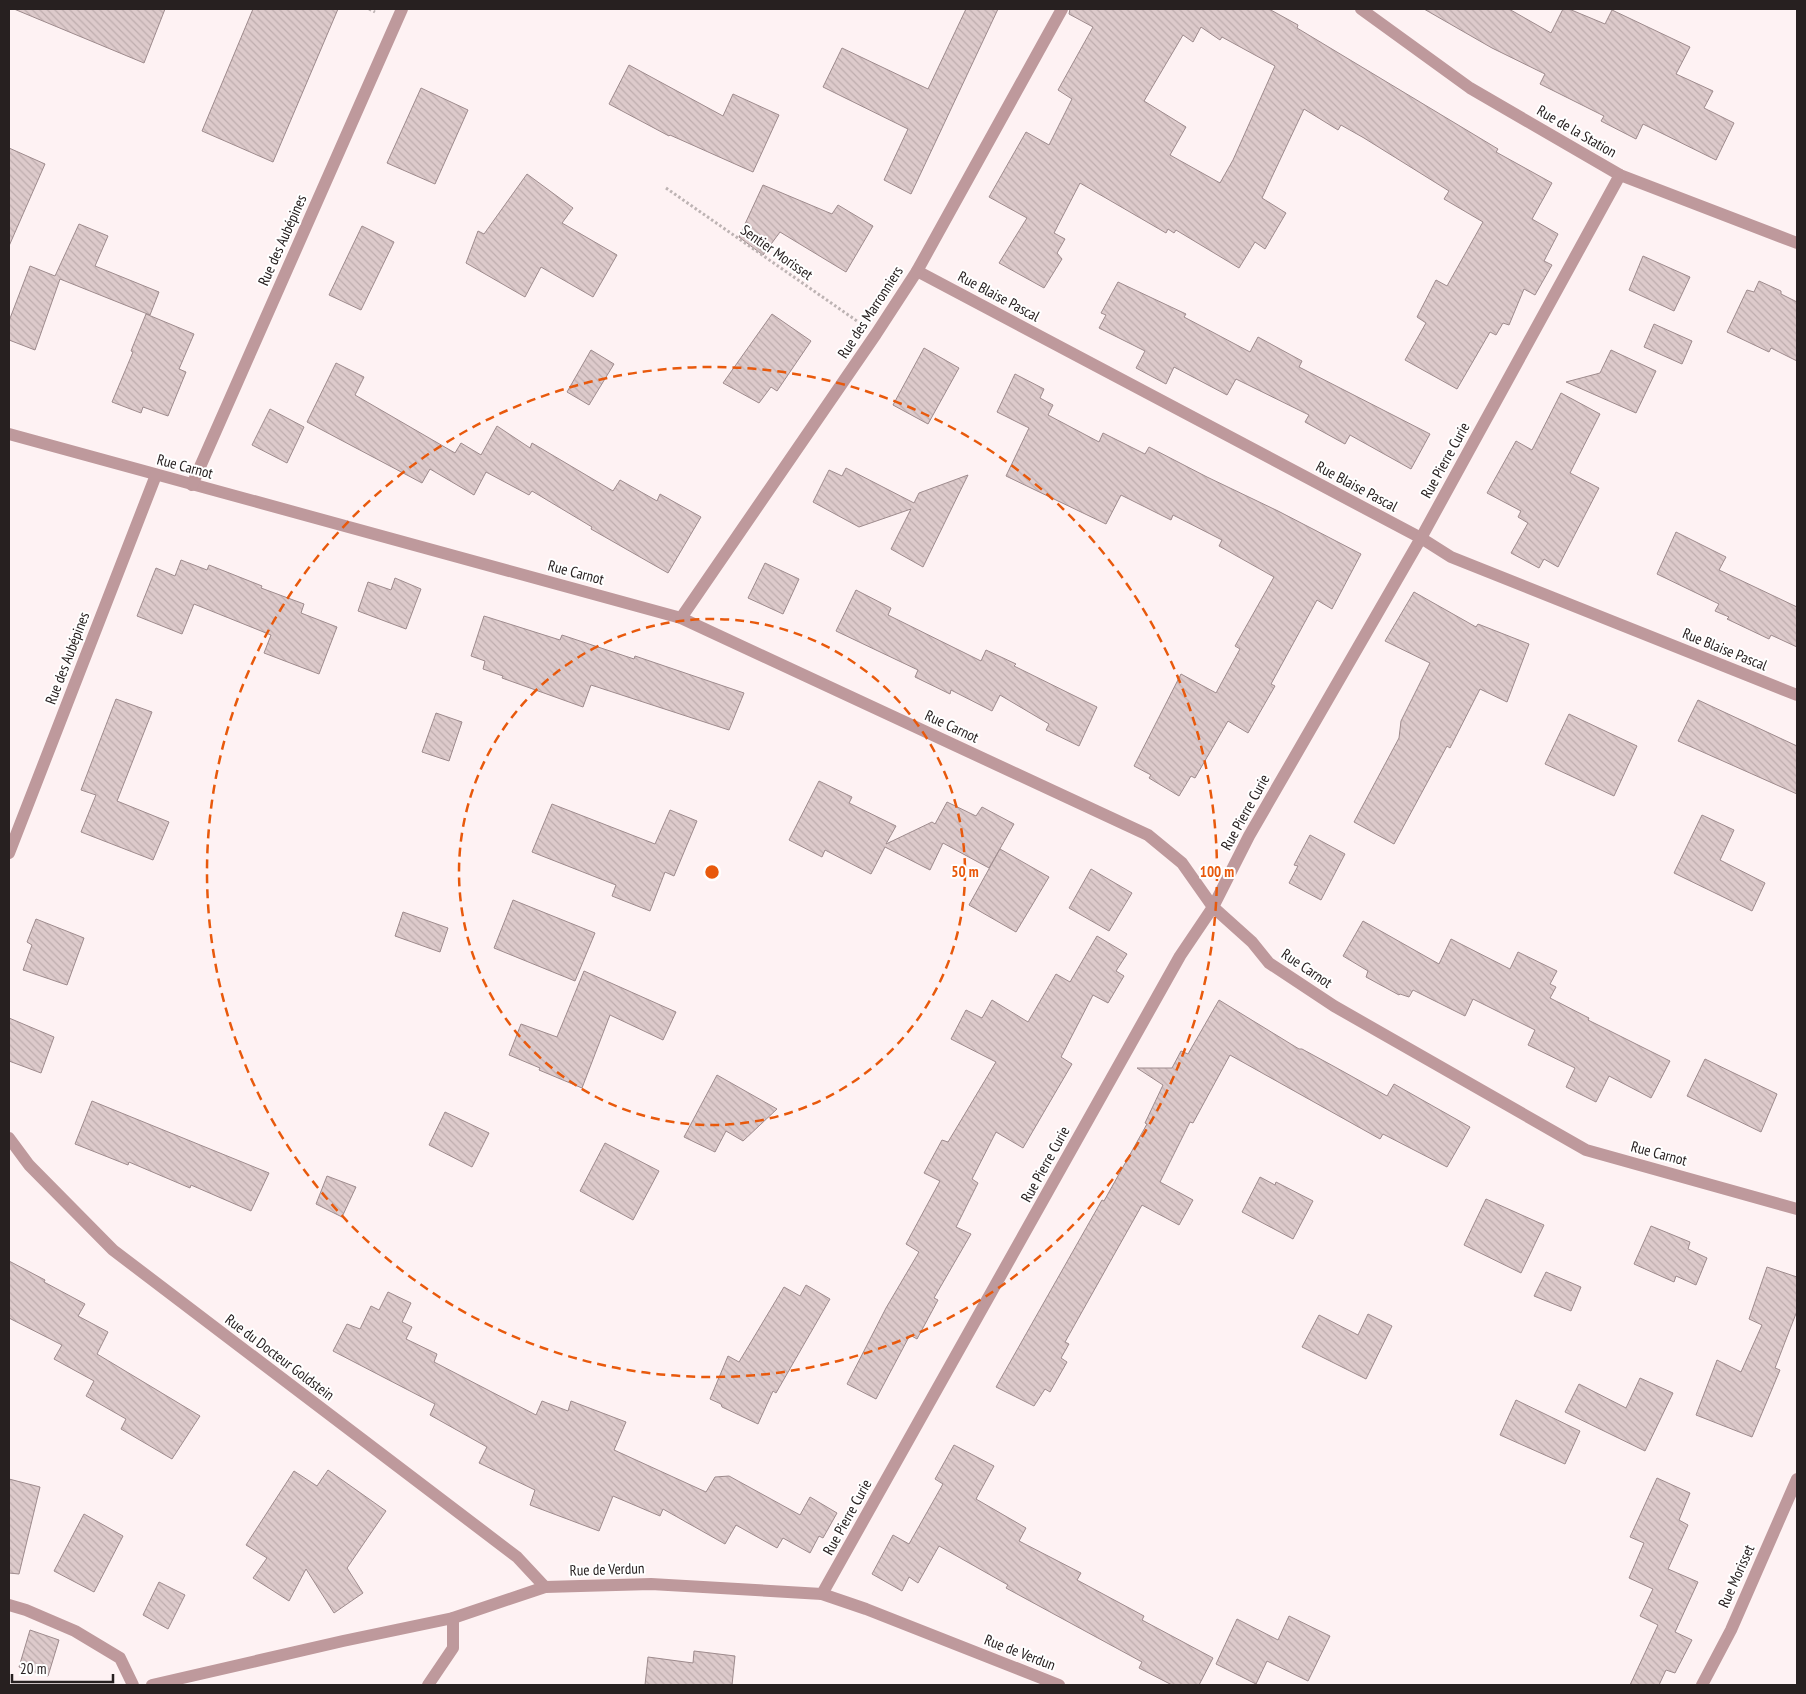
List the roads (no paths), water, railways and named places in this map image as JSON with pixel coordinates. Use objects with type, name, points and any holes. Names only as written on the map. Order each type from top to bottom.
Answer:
[{"type":"street","name":"Rue des Aubépines","points":[[192,485],[402,9]]},
{"type":"street","name":"Rue des Marronniers","points":[[680,618],[876,334],[917,271],[1062,9]]},
{"type":"street","name":"Rue de la Station","points":[[1361,9],[1470,88],[1620,175],[1797,243]]},
{"type":"street","name":"Rue Pierre Curie","points":[[822,1594],[1180,956],[1213,907],[1249,836],[1421,538],[1620,175]]},
{"type":"street","name":"Rue Blaise Pascal","points":[[917,271],[1421,538],[1451,558],[1797,695]]},
{"type":"street","name":"Rue Carnot","points":[[9,434],[680,618],[1148,835],[1182,863],[1213,907],[1252,942],[1269,963],[1334,1006],[1586,1150],[1797,1209]]},
{"type":"street","name":"Rue des Aubépines","points":[[9,853],[156,475]]},
{"type":"street","name":"Rue du Docteur Goldstein","points":[[9,1138],[30,1165],[113,1250],[517,1557],[545,1587]]},
{"type":"street","name":"Rue Morisset","points":[[1702,1685],[1730,1630],[1797,1479]]},
{"type":"street","name":"Rue de Verdun","points":[[152,1685],[343,1641],[454,1618],[545,1587],[651,1584],[822,1594],[866,1609],[1060,1685]]},
{"type":"street","points":[[9,1605],[26,1610],[75,1631],[120,1658],[133,1685]]},
{"type":"street","points":[[428,1685],[454,1648],[454,1618]]}]
